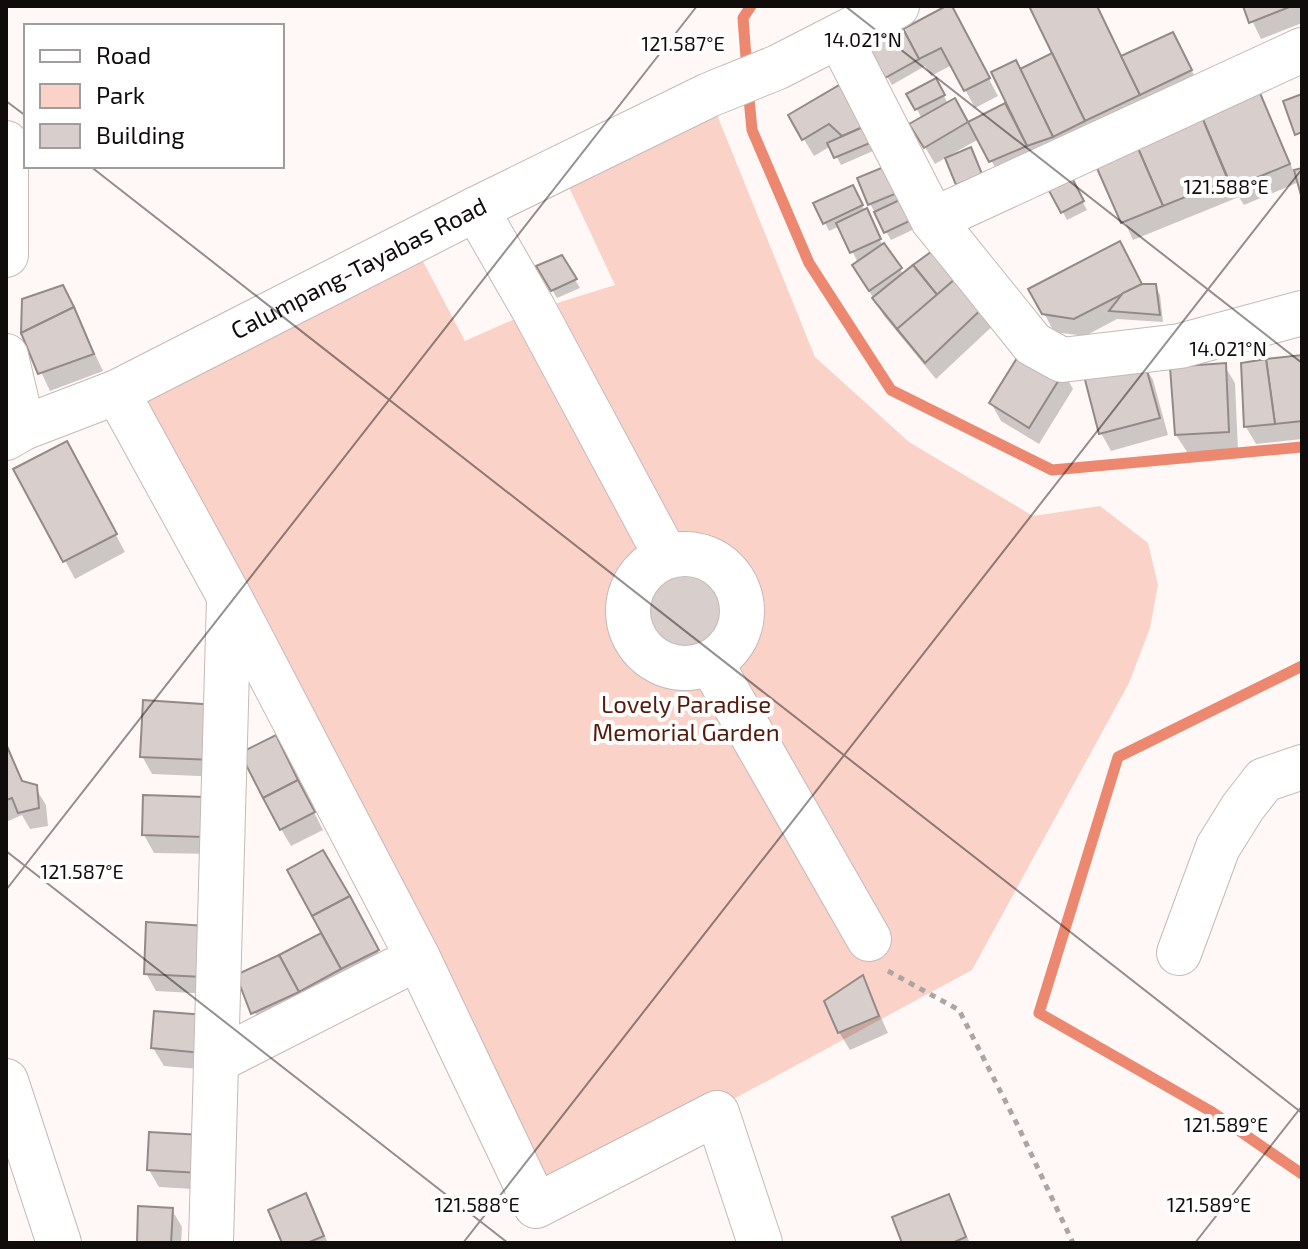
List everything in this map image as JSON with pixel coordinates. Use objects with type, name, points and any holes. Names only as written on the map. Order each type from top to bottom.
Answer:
[{"type":"street","points":[[897,6],[839,36],[933,220],[1033,344],[1062,360],[1180,346],[1302,313]]},
{"type":"street","name":"Calumpang-Tayabas Road","points":[[14,433],[117,392],[476,209],[709,95],[778,67],[839,36]]},
{"type":"street","points":[[933,220],[1302,50]]},
{"type":"street","points":[[6,143],[6,255]]},
{"type":"street","points":[[476,209],[666,556]]},
{"type":"street","points":[[6,356],[14,433]]},
{"type":"street","points":[[117,392],[229,596],[418,958],[536,1206],[717,1113],[760,1243]]},
{"type":"street","points":[[685,553],[704,556],[721,566],[734,580],[741,598],[742,617],[737,636],[726,652],[711,663],[691,668],[670,667],[651,658],[636,642],[628,623],[628,602],[634,582],[648,566],[666,556],[685,553]]},
{"type":"street","points":[[211,1243],[229,596]]},
{"type":"street","points":[[711,663],[869,939]]},
{"type":"street","points":[[1179,953],[1218,847],[1243,807],[1264,780],[1302,767]]},
{"type":"street","points":[[216,1061],[418,958]]},
{"type":"street","points":[[6,1081],[59,1243]]},
{"type":"path","points":[[869,939],[890,974],[959,1010],[1073,1243]]},
{"type":"green space","name":"Lovely Paradise Memorial Garden","points":[[709,95],[815,357],[909,442],[1033,516],[1100,506],[1148,543],[1158,585],[1150,628],[1129,683],[972,970],[536,1206],[117,392],[416,248],[465,341],[535,310],[615,285],[560,168]]},
{"type":"building","points":[[946,6],[952,6],[990,78],[964,91],[941,48],[919,59],[903,29]]},
{"type":"building","points":[[1029,6],[1097,6],[1140,95],[1085,121]]},
{"type":"building","points":[[1243,6],[1292,6],[1249,23]]},
{"type":"building","points":[[903,29],[919,59],[885,78],[868,48]]},
{"type":"building","points":[[1173,32],[1192,70],[1140,95],[1121,56]]},
{"type":"building","points":[[1052,53],[1085,121],[1053,137],[1020,69]]},
{"type":"building","points":[[1016,60],[1053,137],[1027,146],[991,72]]},
{"type":"building","points":[[936,78],[945,95],[915,110],[906,94]]},
{"type":"building","points":[[841,84],[863,127],[842,136],[829,124],[802,140],[788,115]]},
{"type":"building","points":[[1257,86],[1290,164],[1232,188],[1199,110]]},
{"type":"building","points":[[1302,94],[1302,132],[1295,135],[1283,101]]},
{"type":"building","points":[[955,98],[968,122],[924,148],[909,124]]},
{"type":"building","points":[[1005,103],[1027,146],[989,162],[968,122]]},
{"type":"building","points":[[1199,110],[1228,180],[1163,206],[1134,139]]},
{"type":"building","points":[[863,127],[870,143],[834,158],[827,143]]},
{"type":"building","points":[[1134,139],[1163,206],[1121,223],[1092,157]]},
{"type":"building","points":[[971,147],[982,174],[956,185],[945,158]]},
{"type":"building","points":[[891,164],[902,191],[868,205],[857,178]]},
{"type":"building","points":[[1302,168],[1302,199],[1294,170]]},
{"type":"building","points":[[1071,176],[1084,201],[1061,213],[1048,189]]},
{"type":"building","points":[[853,185],[863,205],[823,224],[813,203]]},
{"type":"building","points":[[910,195],[920,216],[884,233],[874,212]]},
{"type":"building","points":[[867,208],[881,239],[850,253],[836,223]]},
{"type":"building","points":[[1120,241],[1142,284],[1074,319],[1042,314],[1028,289]]},
{"type":"building","points":[[884,243],[902,268],[869,291],[852,265]]},
{"type":"building","points":[[939,246],[962,273],[938,296],[913,265]]},
{"type":"building","points":[[562,255],[577,279],[551,291],[536,266]]},
{"type":"building","points":[[913,265],[938,296],[897,329],[872,298]]},
{"type":"building","points":[[962,273],[989,302],[925,363],[897,329]]},
{"type":"building","points":[[1142,284],[1156,284],[1160,315],[1109,311],[1123,293]]},
{"type":"building","points":[[63,285],[74,307],[21,333],[22,299]]},
{"type":"building","points":[[74,307],[94,354],[38,374],[21,333]]},
{"type":"building","points":[[1025,345],[1065,370],[1029,428],[989,403]]},
{"type":"building","points":[[1302,355],[1302,421],[1275,424],[1266,359]]},
{"type":"building","points":[[1266,359],[1275,424],[1244,427],[1241,363]]},
{"type":"building","points":[[1144,360],[1160,418],[1099,434],[1084,376]]},
{"type":"building","points":[[1226,363],[1229,432],[1175,435],[1170,367]]},
{"type":"building","points":[[67,441],[117,534],[63,562],[13,469]]},
{"type":"building","points":[[685,564],[708,571],[720,583],[727,606],[720,629],[708,641],[685,648],[662,641],[650,629],[643,606],[650,583],[662,571]]},
{"type":"building","points":[[143,700],[217,705],[214,760],[140,757]]},
{"type":"building","points":[[276,735],[298,780],[263,798],[240,753]]},
{"type":"building","points":[[6,744],[22,781],[37,785],[39,808],[18,813],[12,798],[6,800]]},
{"type":"building","points":[[298,780],[315,812],[280,830],[263,798]]},
{"type":"building","points":[[143,795],[205,797],[204,837],[142,835]]},
{"type":"building","points":[[323,850],[350,896],[312,916],[287,870]]},
{"type":"building","points":[[350,896],[379,950],[341,969],[312,916]]},
{"type":"building","points":[[146,922],[206,926],[203,977],[144,974]]},
{"type":"building","points":[[321,933],[341,969],[299,992],[279,955]]},
{"type":"building","points":[[279,955],[299,992],[251,1014],[236,975]]},
{"type":"building","points":[[863,975],[879,1016],[838,1033],[824,1001]]},
{"type":"building","points":[[154,1011],[205,1015],[202,1053],[151,1048]]},
{"type":"building","points":[[149,1132],[203,1135],[201,1173],[147,1170]]},
{"type":"building","points":[[306,1193],[324,1236],[307,1243],[282,1243],[268,1210]]},
{"type":"building","points":[[949,1194],[966,1237],[952,1243],[902,1243],[892,1217]]},
{"type":"building","points":[[138,1206],[173,1208],[171,1243],[137,1243]]},
{"type":"waterway","points":[[747,71],[743,18],[751,6]]},
{"type":"waterway","points":[[748,88],[752,130],[809,263],[891,390],[1052,470],[1302,447]]},
{"type":"waterway","points":[[1302,666],[1118,757],[1039,1013],[1212,1112],[1302,1174]]}]
